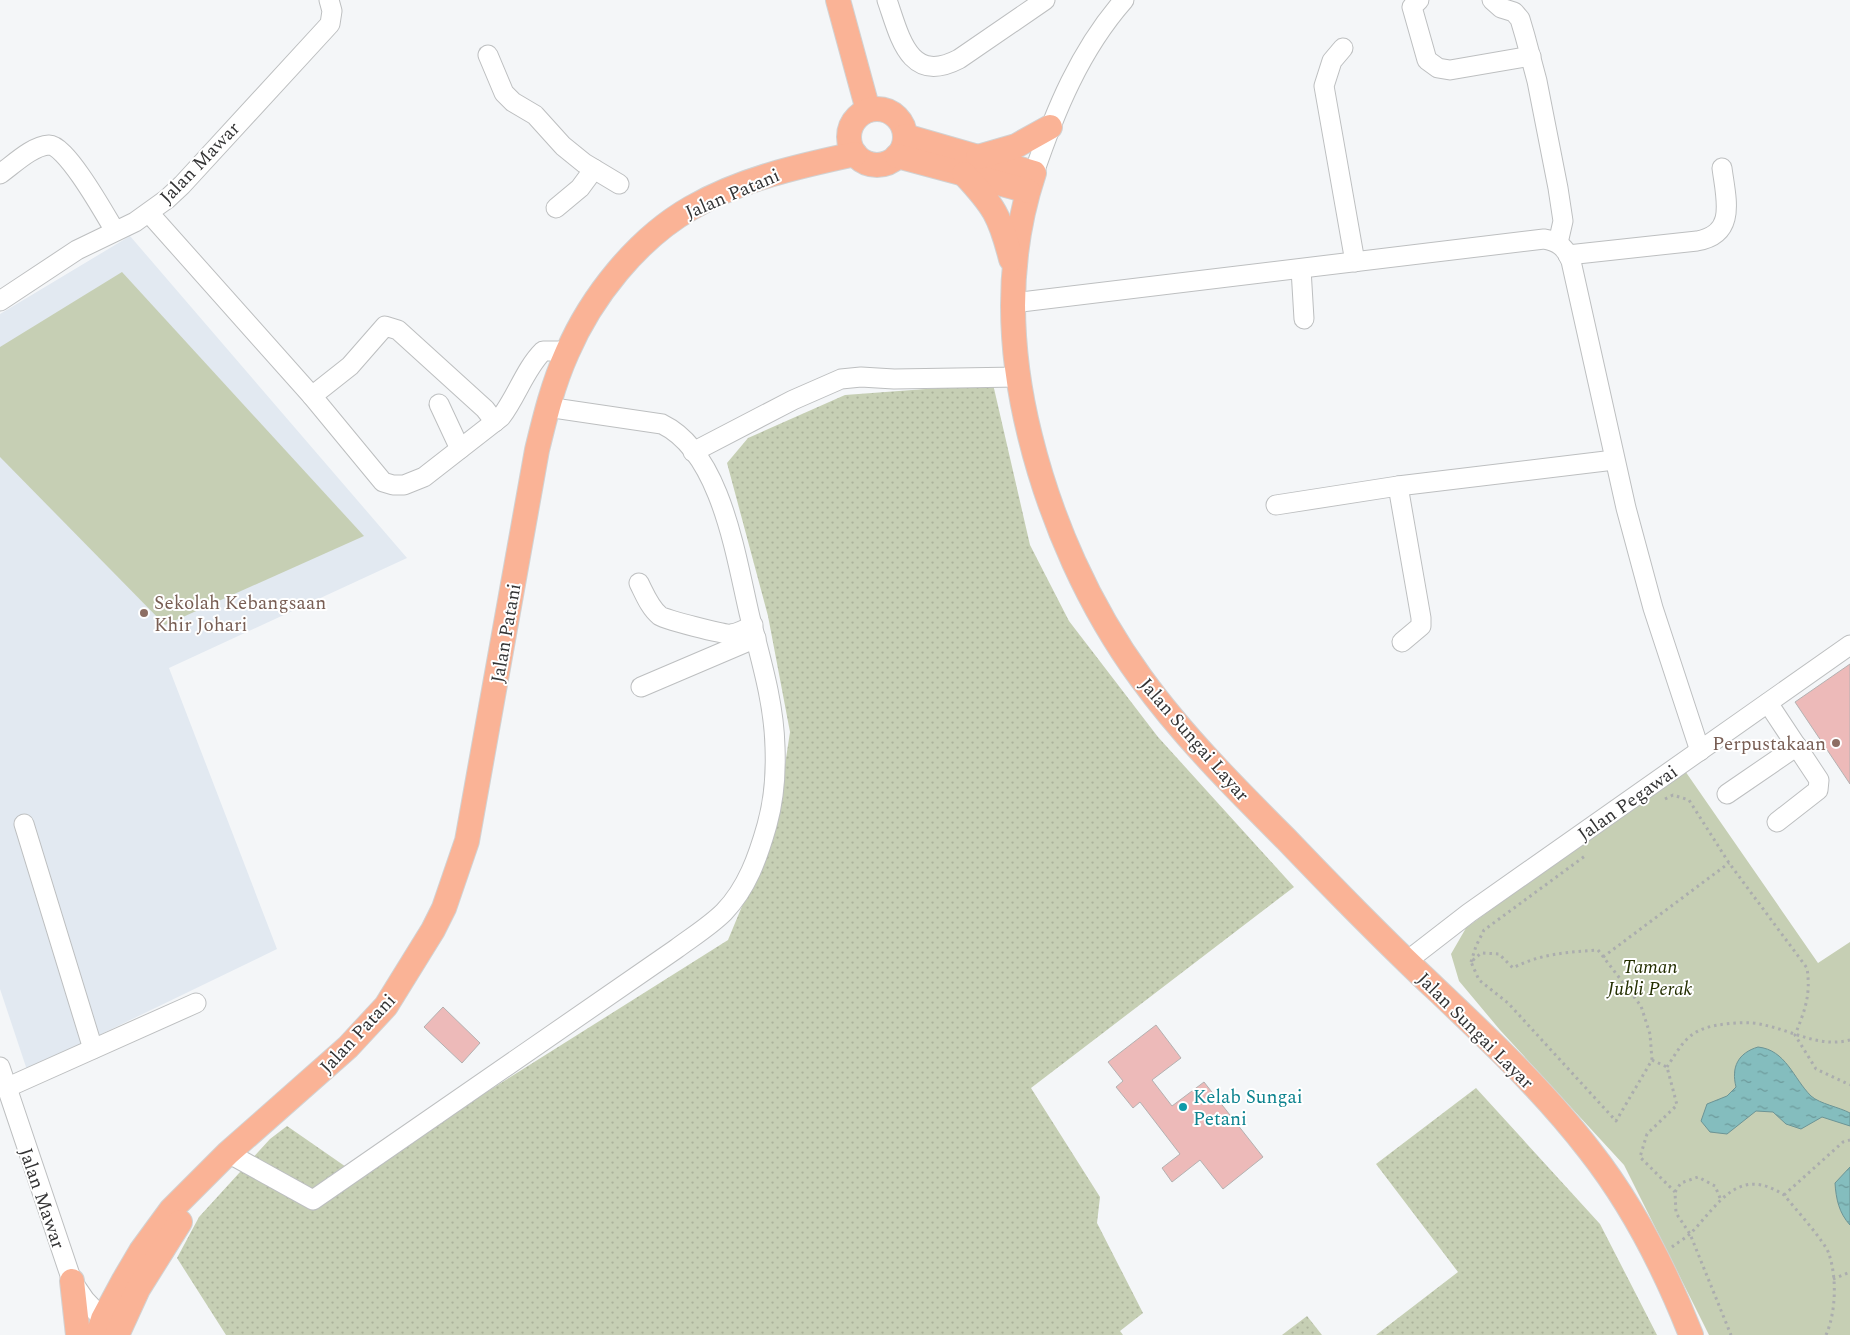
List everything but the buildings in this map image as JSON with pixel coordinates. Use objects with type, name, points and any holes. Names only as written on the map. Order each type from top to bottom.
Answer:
[{"type":"main road","points":[[838,0],[868,110]]},
{"type":"main road","points":[[878,109],[893,114],[900,122],[901,146],[886,163],[872,164],[855,154],[850,143],[851,126],[858,116],[868,110],[878,109]]},
{"type":"main road","points":[[970,166],[1016,146],[1050,126]]},
{"type":"main road","points":[[901,146],[1031,182]]},
{"type":"main road","name":"Jalan Patani","points":[[106,1331],[141,1251],[171,1210],[228,1153],[348,1047],[386,1006],[420,953],[444,908],[462,858],[470,828],[536,458],[547,407],[567,351],[609,284],[646,242],[691,208],[754,180],[855,154]]},
{"type":"main road","points":[[970,166],[995,209],[1003,229],[1013,268]]},
{"type":"main road","name":"Jalan Sungai Layar","points":[[1031,182],[1013,268],[1013,303],[1018,377],[1032,447],[1064,539],[1104,618],[1139,676],[1196,745],[1407,962],[1514,1065],[1575,1132],[1625,1201],[1657,1257],[1691,1335]]},
{"type":"main road","name":"Jalan Patani","points":[[106,1331],[116,1312],[138,1289],[183,1216],[198,1185]]},
{"type":"main road","points":[[72,1281],[78,1335]]},
{"type":"street","name":"Jalan Mawar","points":[[0,301],[77,250],[115,232],[149,212],[182,185],[330,24],[332,11],[329,0]]},
{"type":"street","points":[[887,0],[908,54],[919,63],[928,66],[948,65],[959,59],[1045,0]]},
{"type":"street","name":"Jalan Sungai Layar","points":[[1031,182],[1050,126],[1088,49],[1124,0]]},
{"type":"street","points":[[1419,0],[1412,7],[1427,60],[1438,68],[1450,70],[1531,56]]},
{"type":"street","points":[[1492,0],[1502,8],[1514,12],[1520,19],[1531,56],[1558,188],[1563,221],[1563,249],[1576,278],[1614,460],[1653,608],[1700,751]]},
{"type":"street","points":[[1343,48],[1332,61],[1324,86],[1355,262]]},
{"type":"street","points":[[488,55],[504,93],[513,102],[530,111],[562,146],[619,184]]},
{"type":"street","points":[[0,174],[39,147],[51,144],[58,147],[79,174],[115,232]]},
{"type":"street","points":[[1013,303],[1544,239],[1563,249],[1697,241],[1715,236],[1726,220],[1722,168]]},
{"type":"street","points":[[556,208],[580,188],[594,169]]},
{"type":"street","points":[[149,212],[312,396],[383,482],[393,485],[414,482],[424,477],[495,422],[509,406],[535,358],[543,350],[567,351]]},
{"type":"street","points":[[1301,269],[1304,319]]},
{"type":"street","points":[[312,396],[350,366],[378,332],[385,326],[390,326],[398,330],[485,409],[495,422]]},
{"type":"street","points":[[692,452],[792,400],[841,379],[860,377],[894,380],[1018,377]]},
{"type":"street","points":[[439,404],[460,449]]},
{"type":"street","points":[[228,1153],[313,1200],[650,969],[722,914],[736,898],[750,874],[767,823],[773,795],[774,726],[767,684],[725,512],[717,493],[692,452],[677,433],[662,424],[547,407]]},
{"type":"street","points":[[1276,505],[1398,486],[1614,460]]},
{"type":"street","points":[[1398,486],[1421,618],[1421,626],[1402,642]]},
{"type":"street","points":[[639,584],[654,611],[662,618],[690,623],[721,634],[754,632]]},
{"type":"street","points":[[641,687],[754,632]]},
{"type":"street","name":"Jalan Pegawai","points":[[1407,962],[1492,896],[1850,645]]},
{"type":"street","points":[[1768,703],[1819,780],[1820,785],[1818,790],[1777,822]]},
{"type":"street","points":[[1727,794],[1797,746]]},
{"type":"street","points":[[24,824],[93,1049]]},
{"type":"street","points":[[6,1088],[196,1003]]},
{"type":"street","name":"Jalan Mawar","points":[[0,1067],[72,1281],[106,1331]]},
{"type":"path","points":[[1658,802],[1673,795],[1688,800],[1729,863],[1807,968],[1810,987],[1805,1010],[1796,1035]]},
{"type":"path","points":[[1471,962],[1481,953],[1500,954],[1513,968],[1529,960],[1567,952],[1598,950],[1641,1006],[1650,1034],[1652,1060],[1616,1121],[1508,1003],[1479,980],[1471,962],[1484,930],[1590,852]]},
{"type":"path","points":[[1603,957],[1729,863]]},
{"type":"path","points":[[1675,1192],[1640,1157],[1646,1134],[1677,1105],[1667,1067],[1686,1039],[1705,1028],[1725,1024],[1756,1024],[1831,1043],[1850,1040]]},
{"type":"path","points":[[1796,1035],[1816,1068],[1850,1085]]},
{"type":"path","points":[[1652,1060],[1667,1067]]},
{"type":"path","points":[[1784,1195],[1843,1142],[1850,1140]]},
{"type":"path","points":[[1720,1198],[1715,1186],[1698,1178],[1681,1183],[1675,1192],[1676,1214],[1690,1234],[1731,1335]]},
{"type":"path","points":[[1657,1257],[1690,1234],[1720,1198],[1740,1187],[1756,1185],[1771,1188],[1784,1195],[1829,1252],[1834,1290],[1829,1327],[1826,1335]]},
{"type":"path","points":[[1833,1279],[1850,1272]]},
{"type":"shaded area","name":"Sekolah Kebangsaan Khir Johari","points":[[130,236],[407,558],[169,668],[277,949],[27,1070],[0,989],[0,314]]},
{"type":"green space","points":[[122,272],[364,536],[165,625],[0,457],[0,347]]},
{"type":"green space","points":[[993,384],[1030,545],[1069,621],[1158,737],[1294,887],[1031,1088],[1100,1197],[1097,1223],[1143,1313],[1120,1331],[1123,1335],[226,1335],[177,1258],[199,1217],[270,1139],[287,1126],[362,1178],[466,1105],[728,940],[776,824],[790,732],[768,616],[727,463],[748,438],[845,395]]},
{"type":"green space","name":"Taman Jubli Perak","points":[[1683,768],[1818,963],[1850,942],[1850,1335],[1709,1335],[1624,1165],[1500,1030],[1459,981],[1451,954],[1466,928]]},
{"type":"green space","points":[[1476,1088],[1600,1224],[1657,1335],[1376,1335],[1458,1272],[1376,1164]]},
{"type":"green space","points":[[1307,1316],[1322,1335],[1282,1335]]},
{"type":"water","points":[[1758,1047],[1776,1053],[1815,1099],[1850,1113],[1850,1126],[1822,1117],[1801,1129],[1786,1124],[1773,1112],[1756,1111],[1727,1134],[1710,1132],[1701,1121],[1707,1104],[1727,1096],[1736,1087],[1735,1067],[1745,1053]]},
{"type":"water","points":[[1850,1167],[1850,1225],[1843,1216],[1839,1206],[1835,1183]]},
{"type":"place","name":"Sekolah Kebangsaan Khir Johari","points":[[144,613]]},
{"type":"place","name":"Perpustakaan","points":[[1836,743]]},
{"type":"place","name":"Kelab Sungai Petani","points":[[1183,1107]]}]
